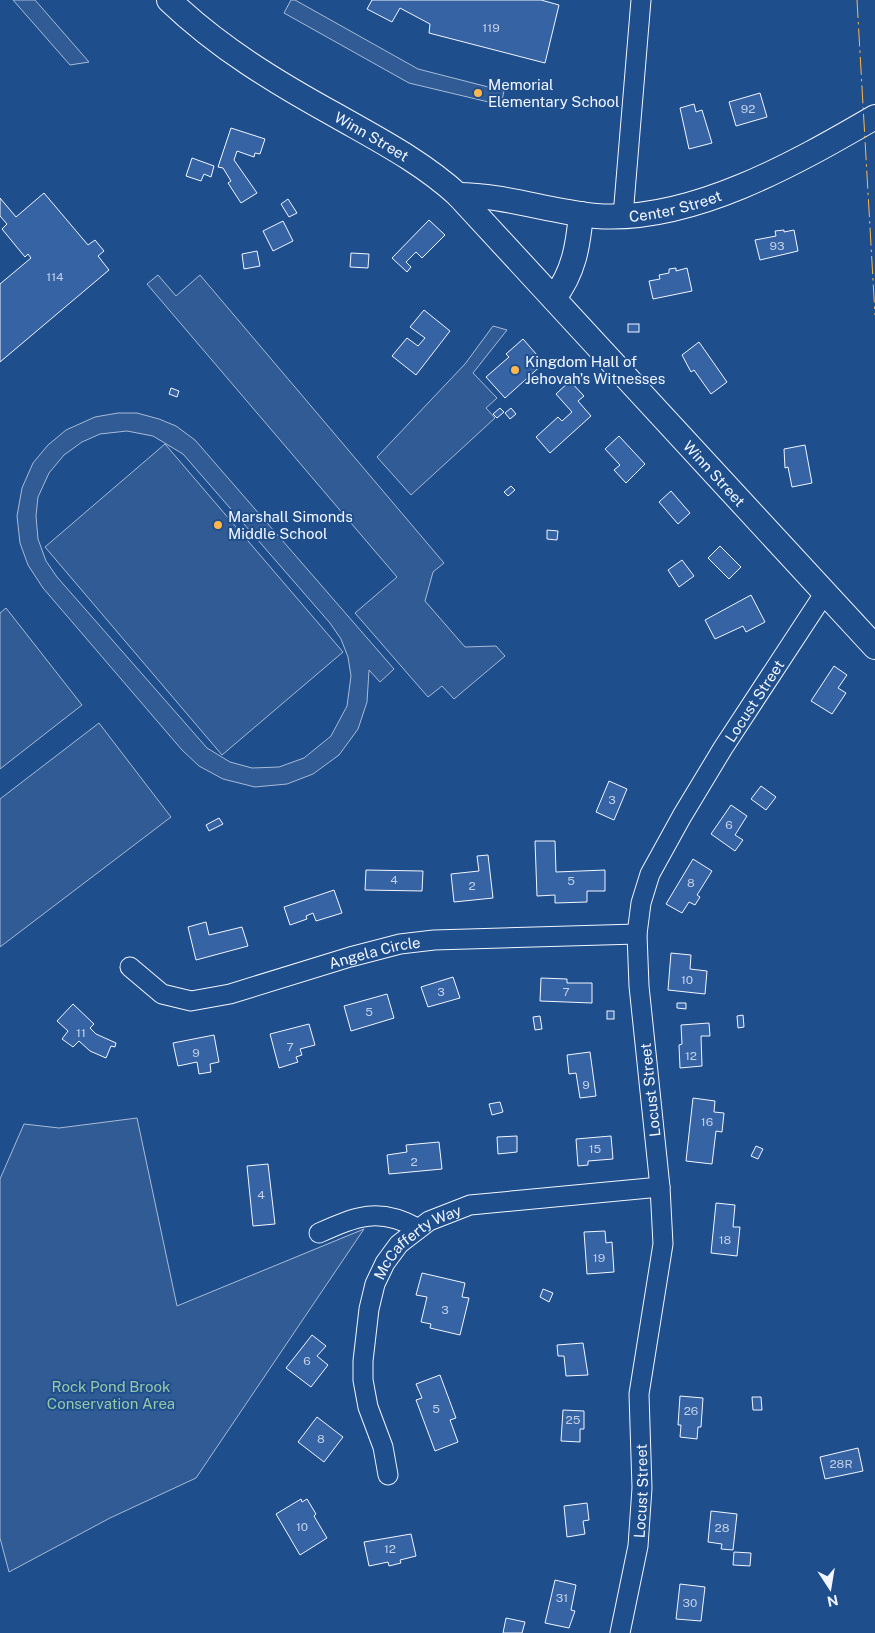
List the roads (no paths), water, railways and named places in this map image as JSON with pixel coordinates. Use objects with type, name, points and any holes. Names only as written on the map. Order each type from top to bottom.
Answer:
[{"type":"main road","name":"Winn Street","points":[[169,0],[212,38],[257,70],[396,150],[442,181],[458,195],[824,594],[875,647]]},
{"type":"main road","name":"Center Street","points":[[458,195],[496,197],[581,214],[623,216],[688,204],[737,188],[791,164],[875,117]]},
{"type":"main road","points":[[554,298],[569,276],[574,263],[581,214]]},
{"type":"street","points":[[623,216],[641,0]]},
{"type":"street","name":"Locust Street","points":[[620,1633],[638,1546],[642,1488],[639,1394],[662,1258],[664,1225],[638,986],[637,934],[643,896],[659,856],[723,748],[824,594]]},
{"type":"street","name":"Angela Circle","points":[[130,966],[162,994],[191,1001],[230,994],[350,956],[400,944],[434,940],[637,934]]},
{"type":"street","name":"McCafferty Way","points":[[388,1475],[383,1447],[368,1407],[363,1386],[364,1348],[372,1297],[380,1273],[395,1249],[417,1228],[442,1214],[470,1205],[660,1187]]},
{"type":"street","points":[[319,1233],[353,1218],[383,1215],[400,1219],[417,1228]]},
{"type":"place","name":"Memorial Elementary School","points":[[478,93]]},
{"type":"place","name":"Kingdom Hall of Jehovah's Witnesses","points":[[515,370]]},
{"type":"place","name":"Marshall Simonds Middle School","points":[[218,525]]},
{"type":"park label","name":"Rock Pond Brook Conservation Area","points":[[111,1394]]}]
